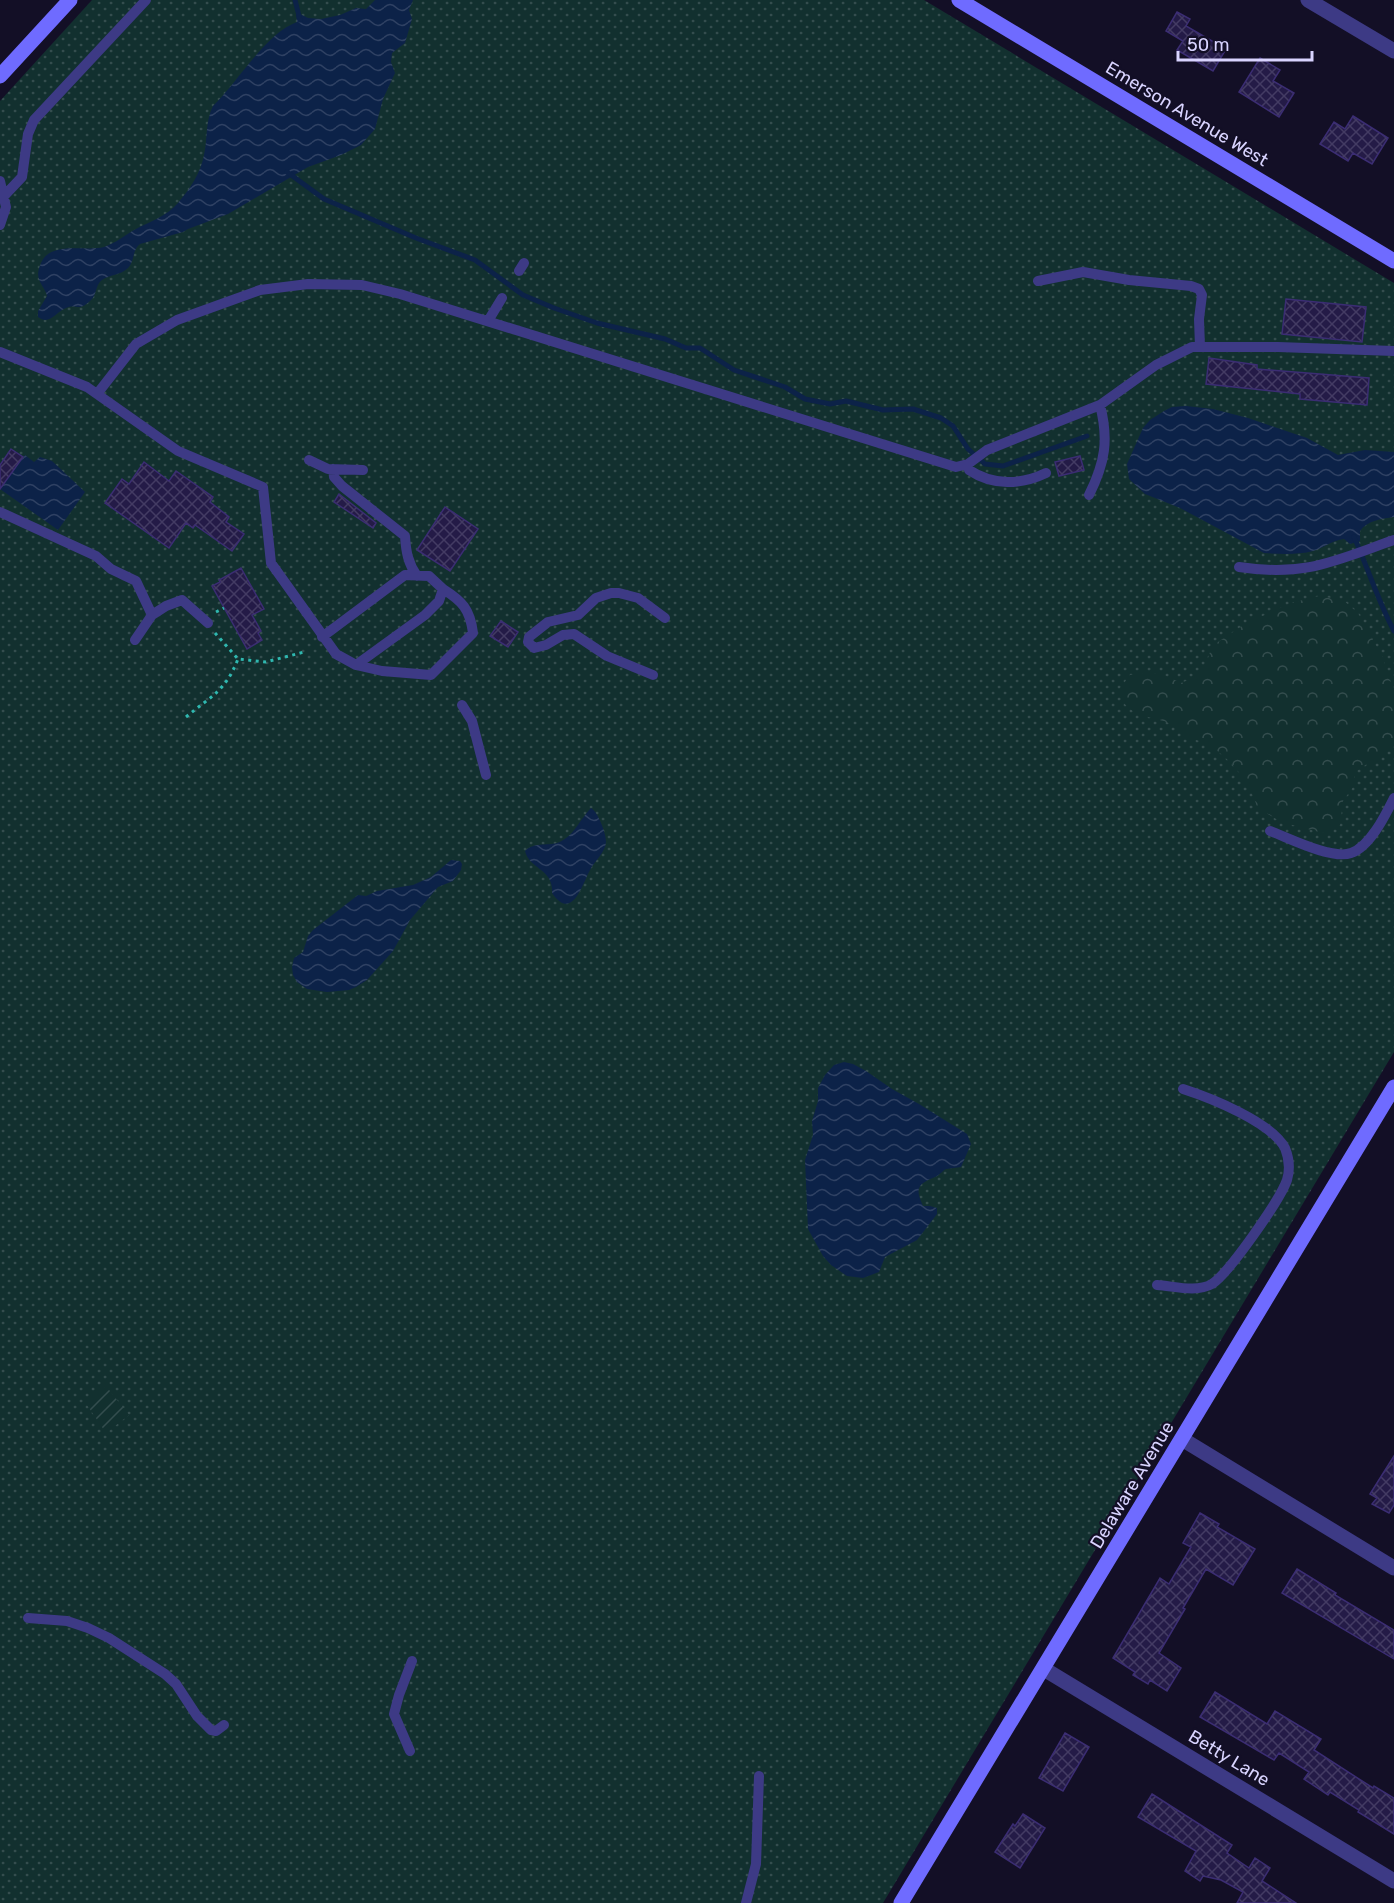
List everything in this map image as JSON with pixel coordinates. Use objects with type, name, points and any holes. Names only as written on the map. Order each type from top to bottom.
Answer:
[{"type":"street","points":[[0,76],[70,0]]},
{"type":"street","name":"Emerson Avenue West","points":[[961,0],[1394,261]]},
{"type":"street","points":[[1308,0],[1394,51]]},
{"type":"street","name":"Delaware Avenue","points":[[901,1903],[1394,1087]]},
{"type":"street","points":[[1182,1439],[1394,1568]]},
{"type":"street","name":"Betty Lane","points":[[1044,1669],[1394,1881]]},
{"type":"lane","points":[[3,196],[22,177],[28,134],[34,120],[146,0]]},
{"type":"lane","points":[[0,181],[6,207],[0,225]]},
{"type":"lane","points":[[1038,281],[1083,273],[1191,286],[1199,289],[1202,295],[1199,319],[1200,347]]},
{"type":"lane","points":[[98,394],[136,344],[177,320],[260,290],[308,284],[362,285],[400,294],[956,467],[968,464],[987,450],[1100,405],[1156,365],[1192,347],[1394,351]]},
{"type":"lane","points":[[488,321],[502,297]]},
{"type":"lane","points":[[0,352],[87,387],[178,451],[263,487],[271,563],[322,636],[336,654],[356,665],[382,671],[431,675],[473,633],[472,620],[461,601],[429,576],[405,575],[322,636]]},
{"type":"lane","points":[[1089,495],[1097,479],[1106,449],[1106,431],[1100,405]]},
{"type":"lane","points":[[309,460],[314,464],[333,469],[363,470]]},
{"type":"lane","points":[[968,464],[969,470],[980,478],[991,481],[1020,481],[1046,473]]},
{"type":"lane","points":[[333,469],[334,477],[342,486],[405,536],[409,565],[417,576]]},
{"type":"lane","points":[[0,512],[96,556],[111,569],[136,581],[152,615]]},
{"type":"lane","points":[[1239,567],[1268,571],[1296,570],[1330,564],[1394,540]]},
{"type":"lane","points":[[356,665],[425,615],[439,601],[443,589]]},
{"type":"lane","points":[[563,635],[578,615],[596,598],[611,593],[638,598],[665,618]]},
{"type":"lane","points":[[135,640],[152,615],[182,600],[208,623]]},
{"type":"lane","points":[[578,615],[548,622],[529,637],[528,642],[534,648],[540,647],[569,633],[580,636],[607,656],[653,675]]},
{"type":"lane","points":[[462,705],[472,721],[486,775]]},
{"type":"lane","points":[[1270,831],[1337,854],[1351,854],[1370,838],[1394,798]]},
{"type":"lane","points":[[1157,1285],[1196,1289],[1211,1284],[1226,1272],[1287,1180],[1289,1164],[1285,1149],[1276,1136],[1231,1108],[1209,1097],[1183,1089]]},
{"type":"lane","points":[[28,1618],[67,1621],[109,1638],[165,1674],[176,1684],[198,1716],[211,1730],[216,1731],[224,1725]]},
{"type":"lane","points":[[410,1751],[394,1714],[412,1661]]},
{"type":"lane","points":[[746,1903],[756,1864],[759,1776]]},
{"type":"path","points":[[224,608],[209,616],[208,623],[238,660],[266,662],[304,652]]},
{"type":"path","points":[[186,717],[219,693],[231,677],[238,660]]},
{"type":"green space","points":[[92,0],[924,0],[1394,283],[1394,1052],[883,1903],[0,1903],[0,101]]},
{"type":"green space","points":[[1319,596],[1343,600],[1358,613],[1383,658],[1394,695],[1394,746],[1355,772],[1353,787],[1343,801],[1340,825],[1323,833],[1281,822],[1257,807],[1243,778],[1221,754],[1202,742],[1186,737],[1170,723],[1131,710],[1123,702],[1118,691],[1130,675],[1156,674],[1181,683],[1193,678],[1207,661],[1212,646],[1245,624],[1291,603]]},
{"type":"green space","points":[[106,1386],[129,1415],[106,1433],[85,1402]]},
{"type":"water","points":[[375,0],[413,0],[409,10],[412,19],[405,43],[392,53],[391,62],[395,73],[383,99],[375,129],[361,145],[308,167],[228,214],[183,232],[140,244],[128,268],[102,280],[93,298],[87,304],[66,308],[46,320],[38,317],[38,311],[47,296],[38,274],[46,256],[60,249],[104,247],[174,208],[191,186],[203,161],[213,106],[263,47],[285,28],[297,22],[296,15],[321,19],[340,15],[356,8],[366,9]]},
{"type":"water","points":[[1172,407],[1213,409],[1248,418],[1307,438],[1338,455],[1365,450],[1394,452],[1394,517],[1367,524],[1360,531],[1360,541],[1350,544],[1344,539],[1307,552],[1264,553],[1180,508],[1145,494],[1129,479],[1127,464],[1143,428],[1150,420],[1164,411]]},
{"type":"water","points":[[25,455],[34,462],[40,457],[52,461],[85,492],[58,530],[0,489]]},
{"type":"water","points":[[591,808],[601,823],[606,838],[605,845],[576,898],[565,904],[552,893],[549,879],[531,862],[525,851],[532,846],[563,841]]},
{"type":"water","points":[[451,860],[460,861],[461,870],[453,881],[438,887],[410,920],[393,951],[367,980],[349,990],[327,992],[307,989],[297,982],[292,967],[294,958],[303,952],[308,936],[313,930],[358,895],[366,896],[377,891],[413,885],[431,877]]},
{"type":"water","points":[[844,1062],[866,1071],[967,1134],[971,1144],[961,1167],[946,1169],[924,1182],[919,1188],[923,1206],[937,1208],[937,1214],[917,1240],[885,1257],[879,1272],[863,1278],[847,1276],[831,1265],[823,1256],[808,1229],[805,1160],[813,1135],[812,1121],[818,1101],[818,1088],[834,1065]]},
{"type":"building","points":[[1177,12],[1190,19],[1186,26],[1226,49],[1213,71],[1177,50],[1183,41],[1166,31]]},
{"type":"building","points":[[1260,58],[1280,70],[1273,81],[1294,93],[1279,117],[1239,92]]},
{"type":"building","points":[[1353,116],[1388,138],[1372,164],[1353,153],[1348,161],[1320,144],[1334,122],[1345,129]]},
{"type":"building","points":[[1286,299],[1366,307],[1362,342],[1282,334]]},
{"type":"building","points":[[1209,358],[1257,365],[1257,369],[1369,378],[1367,405],[1300,399],[1300,394],[1206,384]]},
{"type":"building","points":[[11,449],[23,457],[0,489],[0,465]]},
{"type":"building","points":[[1080,456],[1084,470],[1059,476],[1055,462]]},
{"type":"building","points":[[144,462],[169,481],[176,471],[213,497],[210,502],[229,517],[226,522],[244,534],[232,551],[195,525],[193,528],[186,523],[169,548],[105,503],[122,479],[129,484]]},
{"type":"building","points":[[339,494],[376,523],[373,528],[334,502]]},
{"type":"building","points":[[445,507],[478,529],[450,571],[417,550]]},
{"type":"building","points":[[241,568],[264,609],[252,615],[261,631],[258,633],[262,640],[247,649],[212,586]]},
{"type":"building","points":[[501,621],[518,632],[508,647],[490,636]]},
{"type":"building","points":[[1394,1456],[1394,1505],[1389,1513],[1372,1504],[1377,1498],[1370,1494]]},
{"type":"building","points":[[1200,1513],[1219,1524],[1217,1527],[1255,1549],[1233,1585],[1206,1569],[1159,1653],[1181,1668],[1167,1691],[1150,1680],[1148,1684],[1133,1675],[1135,1672],[1113,1658],[1160,1578],[1169,1584],[1191,1547],[1183,1543]]},
{"type":"building","points":[[1297,1569],[1394,1630],[1394,1659],[1282,1593]]},
{"type":"building","points":[[1215,1692],[1267,1724],[1275,1711],[1321,1739],[1314,1750],[1373,1788],[1374,1786],[1394,1798],[1394,1834],[1330,1792],[1328,1795],[1304,1779],[1309,1772],[1279,1753],[1274,1760],[1200,1717]]},
{"type":"building","points":[[1065,1733],[1089,1747],[1063,1791],[1039,1778]]},
{"type":"building","points":[[1152,1794],[1232,1845],[1227,1853],[1249,1868],[1255,1858],[1270,1868],[1262,1881],[1296,1903],[1237,1903],[1243,1892],[1221,1880],[1203,1876],[1200,1881],[1185,1871],[1196,1851],[1138,1817]]},
{"type":"building","points":[[1023,1814],[1045,1828],[1020,1868],[995,1852],[1013,1824],[1015,1826]]},
{"type":"waterway","points":[[295,0],[300,20]]},
{"type":"waterway","points":[[287,172],[324,199],[475,260],[523,295],[554,308],[597,323],[665,339],[686,348],[700,348],[734,370],[785,387],[805,399],[830,404],[846,401],[883,410],[913,409],[941,418],[953,426],[968,449],[985,464],[1003,466],[1087,436]]},
{"type":"waterway","points":[[1354,537],[1394,631]]}]
